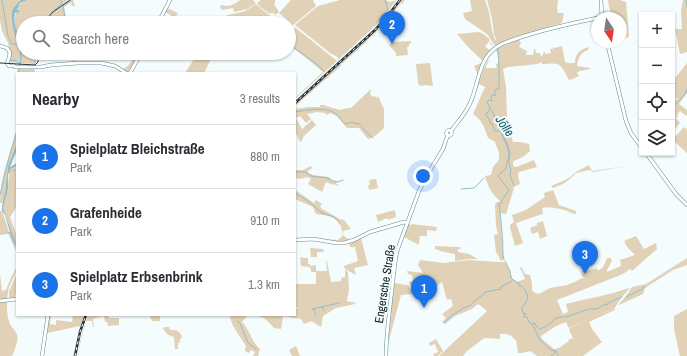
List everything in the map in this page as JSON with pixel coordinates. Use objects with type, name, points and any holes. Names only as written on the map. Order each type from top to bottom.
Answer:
[{"type":"main road","points":[[162,16],[170,0]]},
{"type":"main road","points":[[601,0],[602,12]]},
{"type":"main road","name":"Engersche Straße","points":[[386,356],[395,261],[398,248],[419,189],[443,149],[448,135],[447,132],[451,131],[456,126],[469,106],[483,65],[488,56],[496,48],[523,36],[591,19]]},
{"type":"main road","points":[[0,46],[5,47],[8,50],[10,57],[7,64],[8,66],[35,67],[74,63],[99,63],[115,66],[124,72]]},
{"type":"main road","points":[[608,48],[626,121],[639,144]]},
{"type":"main road","points":[[131,72],[137,60]]},
{"type":"main road","points":[[648,156],[676,194],[687,205]]},
{"type":"main road","points":[[296,240],[344,243],[352,241],[370,232],[404,222],[407,223]]},
{"type":"main road","points":[[0,301],[16,299]]},
{"type":"main road","points":[[42,356],[48,316]]},
{"type":"shaded area","points":[[0,0],[21,0],[15,5],[12,17],[16,34],[16,60],[19,60],[18,63],[8,62],[9,47],[2,31],[0,20]]},
{"type":"shaded area","points":[[27,0],[68,0],[49,16],[16,16],[16,30],[15,20],[17,9],[21,3]]},
{"type":"shaded area","points":[[73,0],[75,6],[72,6],[71,2],[64,7],[66,16],[51,16],[54,12]]},
{"type":"shaded area","points":[[240,0],[253,0],[256,3],[247,9],[234,12],[233,8],[222,10],[220,7],[221,5],[231,5]]},
{"type":"shaded area","points":[[261,0],[275,0],[274,4],[279,12],[275,15],[274,13],[270,14],[257,3]]},
{"type":"shaded area","points":[[291,0],[313,0],[316,6],[296,23],[296,16],[282,16],[279,13]]},
{"type":"shaded area","points":[[340,0],[386,0],[390,2],[397,0],[377,24],[338,60],[337,59],[339,58],[330,53],[296,26],[296,24],[318,6]]},
{"type":"shaded area","points":[[401,0],[405,0],[388,20],[342,64],[341,63],[380,25]]},
{"type":"shaded area","points":[[470,0],[485,0],[495,40],[487,0],[558,0],[558,13],[564,13],[562,23],[515,37],[495,46],[487,34],[465,19],[463,13],[472,11]]},
{"type":"shaded area","points":[[608,0],[620,0],[626,2],[627,12],[611,12]]},
{"type":"shaded area","points":[[683,0],[687,0],[687,52],[680,54],[675,29],[682,29],[681,11]]},
{"type":"shaded area","points":[[256,4],[271,16],[226,16],[245,11]]},
{"type":"shaded area","points":[[167,8],[178,13],[176,16],[171,16],[165,12]]},
{"type":"shaded area","points":[[627,14],[629,37],[627,38]]},
{"type":"shaded area","points":[[296,28],[337,61],[296,98],[323,72],[296,50]]},
{"type":"shaded area","points":[[478,32],[490,40],[485,47],[490,50],[493,47],[490,43],[491,42],[494,48],[488,54],[478,75],[474,66],[481,63],[482,60],[457,34]]},
{"type":"shaded area","points":[[519,39],[521,43],[519,47],[527,51],[526,55],[533,55],[535,49],[536,53],[540,53],[542,56],[544,52],[545,54],[551,53],[550,49],[553,49],[553,47],[555,48],[562,46],[565,62],[568,63],[575,63],[579,52],[589,47],[588,50],[583,52],[580,56],[577,66],[590,69],[579,71],[577,73],[579,76],[569,80],[558,64],[542,64],[541,62],[538,64],[508,67],[503,69],[506,87],[507,118],[513,142],[529,144],[530,151],[523,157],[514,161],[513,166],[516,167],[534,160],[537,167],[519,172],[518,175],[520,184],[513,187],[514,188],[506,214],[500,213],[504,260],[501,261],[496,252],[494,235],[498,234],[495,204],[500,201],[487,184],[485,176],[491,175],[493,167],[499,160],[499,153],[495,142],[488,138],[480,120],[473,114],[485,87],[479,84],[471,106],[483,70],[488,60],[489,61],[486,68],[497,68],[496,64],[498,63],[498,55],[496,50],[499,50],[499,48]]},
{"type":"shaded area","points":[[411,41],[407,47],[408,55],[396,56],[396,53],[389,45],[393,42]]},
{"type":"shaded area","points":[[21,60],[36,60],[34,64],[20,63]]},
{"type":"shaded area","points":[[132,60],[135,60],[129,71],[127,72],[122,69],[125,68]]},
{"type":"shaded area","points":[[193,60],[210,60],[204,72],[186,72]]},
{"type":"shaded area","points":[[340,63],[341,66],[296,105],[296,103]]},
{"type":"shaded area","points":[[430,63],[433,86],[420,86],[418,83],[416,64]]},
{"type":"shaded area","points":[[687,63],[687,93],[679,104],[687,110],[687,115],[686,116],[680,111],[676,118],[680,123],[675,129],[675,99],[679,99],[675,98],[675,78]]},
{"type":"shaded area","points":[[19,68],[34,68],[35,72],[19,72]]},
{"type":"shaded area","points":[[371,89],[370,94],[377,98],[378,96],[384,109],[384,128],[375,136],[368,139],[359,128],[347,128],[337,116],[330,113],[327,115],[325,113],[317,112],[307,114],[311,119],[306,123],[300,116],[296,118],[296,109],[320,107],[320,105],[325,105],[340,110],[351,108]]},
{"type":"shaded area","points":[[296,118],[302,129],[312,120],[316,125],[303,137],[300,142],[296,133]]},
{"type":"shaded area","points":[[684,127],[686,129],[687,128],[687,153],[675,142],[675,135],[676,136]]},
{"type":"shaded area","points":[[16,133],[16,146],[8,166],[3,203],[0,203],[0,194]]},
{"type":"shaded area","points":[[589,165],[592,171],[627,166],[593,172],[590,170],[576,173],[563,184],[553,188],[551,186],[565,180],[576,172]]},
{"type":"shaded area","points":[[16,166],[16,208],[10,217],[16,233],[16,243],[3,208],[8,189],[9,172]]},
{"type":"shaded area","points":[[311,166],[312,168],[308,171],[308,173],[329,177],[332,180],[337,181],[336,184],[339,185],[333,185],[326,182],[322,192],[308,184],[311,179],[308,177],[305,177],[304,179],[296,178],[296,170],[303,170]]},
{"type":"shaded area","points":[[376,179],[378,188],[369,190],[369,180]]},
{"type":"shaded area","points":[[553,190],[559,205],[576,211],[576,214],[556,208],[542,208],[543,215],[542,214],[516,223],[523,243],[515,246],[510,227],[510,225],[514,222],[512,215],[526,210],[545,197],[544,193]]},
{"type":"shaded area","points":[[296,191],[314,203],[316,200],[322,204],[320,207],[322,209],[344,220],[351,229],[343,231],[343,235],[341,226],[336,220],[330,216],[316,214],[313,207],[296,199]]},
{"type":"shaded area","points":[[395,210],[396,217],[388,220],[387,218],[378,222],[376,215]]},
{"type":"shaded area","points":[[0,211],[2,211],[8,229],[15,243],[16,250],[8,233],[0,235]]},
{"type":"shaded area","points":[[543,221],[547,236],[540,239],[538,232],[532,234],[530,228]]},
{"type":"shaded area","points":[[408,224],[437,227],[436,231],[427,230],[427,236],[420,236],[419,244],[417,244],[404,237]]},
{"type":"shaded area","points":[[343,235],[349,240],[356,238],[355,239],[341,242],[296,239],[307,238],[338,240]]},
{"type":"shaded area","points":[[636,236],[644,249],[656,243],[657,249],[632,271],[630,269],[623,274],[557,300],[563,314],[568,312],[566,304],[630,288],[620,299],[614,309],[590,318],[615,309],[589,322],[592,329],[602,342],[583,356],[537,356],[530,351],[518,353],[516,340],[512,336],[500,334],[500,339],[484,338],[463,356],[439,356],[487,311],[478,304],[472,309],[455,316],[445,324],[442,322],[446,318],[442,314],[453,306],[451,299],[447,300],[442,282],[434,288],[429,283],[423,284],[424,290],[414,293],[409,282],[413,281],[412,275],[408,274],[407,271],[423,273],[418,265],[420,260],[443,263],[469,260],[505,262],[512,278],[517,282],[525,279],[519,267],[522,268],[525,274],[530,275],[532,290],[539,294],[550,288],[567,285],[585,277],[582,277],[581,271],[597,268],[597,270],[601,269],[607,258],[611,258],[612,261],[607,272],[621,266],[620,260],[635,255],[627,247],[624,241]],"holes":[[[590,318],[570,328],[569,330],[573,338],[558,348],[554,349],[542,339],[541,336],[556,326],[566,322],[569,328]]]},
{"type":"shaded area","points":[[361,238],[368,265],[354,268],[356,275],[345,269],[344,266],[358,261],[355,247],[350,247],[349,243]]},
{"type":"shaded area","points":[[435,246],[460,247],[461,249],[458,249],[458,252],[469,254],[478,259],[455,261],[455,254],[435,249]]},
{"type":"shaded area","points":[[311,248],[323,249],[324,252],[317,252],[317,257],[311,257]]},
{"type":"shaded area","points":[[300,257],[308,258],[308,264],[310,264],[310,266],[316,265],[316,271],[327,271],[326,260],[331,282],[341,281],[341,278],[345,277],[345,270],[348,272],[349,289],[347,301],[356,303],[355,304],[336,308],[323,316],[321,327],[312,321],[304,324],[301,319],[283,316],[296,316],[296,309],[299,308],[296,307],[296,284],[316,284],[316,272],[311,272],[309,267],[301,266]]},
{"type":"shaded area","points":[[687,258],[687,265],[673,270],[645,288],[643,294],[619,305],[632,287],[646,284]]},
{"type":"shaded area","points":[[16,269],[16,272],[9,287],[7,299],[0,300],[0,274],[2,291],[6,290]]},
{"type":"shaded area","points":[[16,275],[16,293],[14,299],[9,299],[9,291]]},
{"type":"shaded area","points":[[394,283],[408,285],[413,294],[401,295],[388,344]]},
{"type":"shaded area","points":[[0,301],[8,301],[8,319],[17,335],[17,343],[12,356],[0,356]]},
{"type":"shaded area","points":[[687,309],[687,356],[680,356],[674,329],[674,316]]},
{"type":"shaded area","points":[[49,316],[51,316],[50,324],[56,325],[56,320],[72,322],[73,316],[85,316],[78,336],[74,356],[73,356],[80,326],[47,333]]},
{"type":"shaded area","points":[[88,316],[104,316],[93,319],[94,327],[92,321],[86,321],[77,356],[83,330]]},
{"type":"shaded area","points":[[104,316],[109,316],[109,318],[119,318],[119,325],[108,326],[107,322],[105,322]]},
{"type":"shaded area","points":[[150,316],[160,316],[160,321],[152,321]]},
{"type":"shaded area","points":[[229,316],[247,316],[242,322],[260,349],[258,356],[253,356],[255,352],[251,350],[249,353],[246,352],[246,346],[233,326]]},
{"type":"shaded area","points":[[258,316],[283,316],[281,329],[274,328],[263,318]]},
{"type":"shaded area","points":[[165,327],[169,327],[170,330],[176,330],[181,334],[182,338],[178,343],[178,349],[175,349],[174,337],[167,334],[163,329]]},
{"type":"shaded area","points":[[436,339],[443,351],[438,356],[434,356],[433,354],[438,352],[435,344],[430,346],[429,343]]},
{"type":"shaded area","points":[[296,346],[300,356],[292,356],[289,350]]},
{"type":"water","points":[[21,0],[27,0],[20,3],[17,9],[19,12],[15,13],[16,38],[14,33],[12,11]]},
{"type":"water","points":[[19,60],[21,60],[19,72],[17,72]]},
{"type":"water","points":[[16,146],[16,152],[10,167],[16,164],[16,166],[11,169],[8,174],[8,189],[3,208],[16,246],[10,233],[0,235],[10,232],[5,215],[2,211],[2,206],[6,188],[8,166]]},
{"type":"waterway","points":[[2,0],[8,36],[12,44],[16,44]]},
{"type":"waterway","points":[[49,16],[62,4],[61,0]]},
{"type":"waterway","points":[[65,16],[63,6],[72,0]]},
{"type":"waterway","points":[[385,0],[388,10]]},
{"type":"waterway","points":[[686,0],[687,6]]},
{"type":"waterway","name":"Jölle","points":[[498,48],[499,89],[496,89],[494,93],[496,95],[495,96],[491,96],[492,101],[489,100],[487,102],[490,108],[486,113],[495,131],[501,131],[509,153],[506,169],[498,176]]},
{"type":"waterway","points":[[296,49],[324,71]]},
{"type":"waterway","points":[[10,61],[16,60],[19,63]]},
{"type":"waterway","points":[[35,60],[35,66]]},
{"type":"waterway","points":[[675,105],[685,94],[687,89]]},
{"type":"waterway","name":"Jölle","points":[[490,108],[507,143],[510,153],[509,162]]},
{"type":"waterway","points":[[296,112],[316,109],[327,110],[337,115],[345,124],[353,122],[355,124],[358,123],[373,138]]},
{"type":"waterway","points":[[0,195],[16,134]]},
{"type":"waterway","points":[[509,163],[511,171],[510,175],[514,186]]},
{"type":"waterway","points":[[296,172],[306,172],[311,176],[327,178],[336,182],[343,180]]},
{"type":"waterway","name":"Jölle","points":[[498,176],[509,190],[499,204],[504,259]]},
{"type":"waterway","points":[[461,189],[474,188],[484,178]]},
{"type":"waterway","points":[[296,194],[308,201],[322,213],[334,217],[340,223]]},
{"type":"waterway","name":"Jölle","points":[[505,261],[510,271],[511,278],[519,283],[519,286],[525,290],[528,297],[522,307],[523,313],[526,314],[524,317],[527,317],[529,322],[532,324],[540,340],[551,350],[556,351],[558,356]]},
{"type":"waterway","points":[[501,289],[501,287],[512,281]]},
{"type":"waterway","points":[[626,297],[642,290],[643,287],[645,287]]},
{"type":"waterway","points":[[444,323],[452,315],[469,306],[486,292],[500,289]]},
{"type":"waterway","points":[[548,325],[554,319],[566,317],[589,309],[597,309],[622,297]]},
{"type":"waterway","points":[[312,309],[339,303]]},
{"type":"waterway","points":[[321,307],[324,311]]},
{"type":"waterway","points":[[312,309],[316,315]]},
{"type":"waterway","points":[[237,321],[240,323],[248,343],[256,349]]},
{"type":"waterway","points":[[532,324],[535,323],[540,329],[547,326]]},
{"type":"waterway","name":"Jölle","points":[[551,356],[555,353],[554,351]]},
{"type":"tram line","points":[[50,16],[70,0]]},
{"type":"tram line","points":[[0,63],[35,65],[38,60]]},
{"type":"railway","points":[[296,102],[375,30],[400,0]]},
{"type":"railway","points":[[75,356],[80,332],[86,316]]},
{"type":"place","name":"Grafenheide","points":[[392,44]]},
{"type":"place","name":"Spielplatz Erbsenbrink","points":[[585,274]]},
{"type":"place","name":"Spielplatz Bleichstraße","points":[[424,308]]}]
